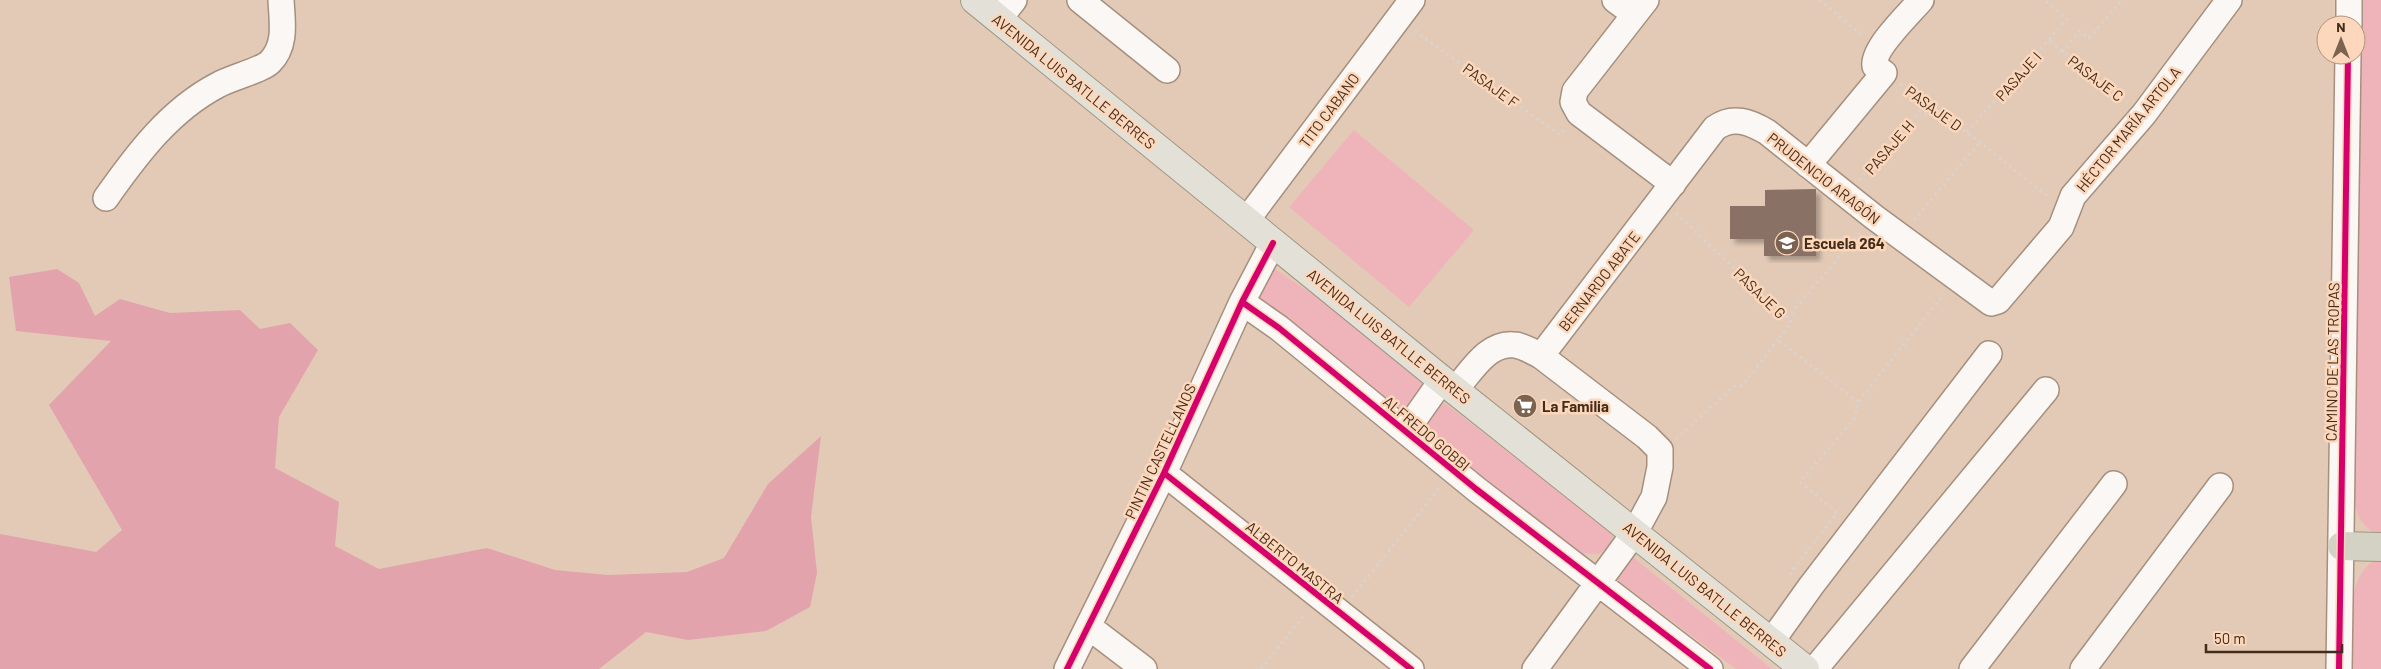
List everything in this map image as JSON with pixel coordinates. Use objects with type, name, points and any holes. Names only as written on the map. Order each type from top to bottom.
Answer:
[{"type":"highway","points":[[2342,546],[2381,547]]},
{"type":"main road","name":"AVENIDA LUIS BATLLE BERRES","points":[[975,0],[1006,10],[1246,221],[1805,669]]},
{"type":"street","points":[[106,198],[152,137],[174,116],[217,85],[269,63],[282,42],[281,0]]},
{"type":"street","points":[[1080,0],[1167,70]]},
{"type":"street","points":[[1615,0],[1640,7],[1575,92],[1576,108],[1667,192]]},
{"type":"street","points":[[1808,165],[1921,0]]},
{"type":"street","name":"HÉCTOR MARÍA ARTOLA","points":[[1991,303],[1998,301],[2061,227],[2073,196],[2144,114],[2228,0]]},
{"type":"street","points":[[2349,0],[2349,15]]},
{"type":"street","name":"TITO CABANO","points":[[1246,221],[1405,9]]},
{"type":"street","name":"CAMINO DE LAS TROPAS","points":[[2339,669],[2348,65]]},
{"type":"street","name":"PRUDENCIO ARAGÓN","points":[[1723,122],[1738,120],[1751,123],[1767,132],[1846,196],[1991,303]]},
{"type":"street","name":"BERNARDO ABATE","points":[[1541,356],[1715,128],[1723,122]]},
{"type":"street","name":"PINTIN CASTELLANOS","points":[[1067,669],[1164,473],[1242,302],[1273,243]]},
{"type":"street","name":"ALFREDO GOBBI","points":[[1242,302],[1279,328],[1454,472],[1710,669]]},
{"type":"street","points":[[1406,431],[1449,385],[1491,350],[1501,346],[1516,345],[1541,356],[1647,437],[1660,450],[1660,467],[1654,497],[1635,532],[1535,669]]},
{"type":"street","points":[[1771,642],[1811,586],[1989,354]]},
{"type":"street","points":[[1815,669],[2046,390]]},
{"type":"street","name":"ALBERTO MASTRA","points":[[1164,473],[1411,669]]},
{"type":"street","points":[[1972,669],[2114,484]]},
{"type":"street","points":[[2083,669],[2220,486]]},
{"type":"street","points":[[1089,627],[1144,669]]},
{"type":"path","points":[[1900,237],[1980,142]]},
{"type":"path","points":[[1787,318],[1874,217]]},
{"type":"path","points":[[1791,580],[1791,572],[1837,513],[1800,482],[1855,418],[1858,402],[1957,278]]},
{"type":"path","points":[[1660,450],[1680,437],[1734,386],[1742,386],[1778,340]]},
{"type":"path","points":[[1339,613],[1454,472]]},
{"type":"path","points":[[1261,669],[1319,597]]},
{"type":"shaded area","points":[[2362,0],[2381,0],[2381,535],[2368,529],[2360,519],[2352,493],[2361,65],[2366,65],[2366,15],[2362,15]]},
{"type":"shaded area","points":[[1354,130],[1474,230],[1409,307],[1289,207]]},
{"type":"shaded area","points":[[1272,267],[1351,320],[1424,384],[1421,395],[1415,404],[1397,415],[1258,303],[1259,287]]},
{"type":"shaded area","points":[[57,269],[79,283],[95,316],[120,299],[170,313],[240,310],[260,329],[290,323],[318,350],[279,417],[275,468],[339,502],[335,546],[379,569],[487,548],[555,570],[608,575],[687,572],[724,558],[768,484],[821,436],[811,517],[817,573],[810,607],[766,631],[688,640],[646,632],[599,669],[0,669],[0,534],[96,552],[122,530],[49,405],[111,341],[16,331],[9,277]]},
{"type":"shaded area","points":[[1439,400],[1614,534],[1608,547],[1599,554],[1569,553],[1429,441],[1428,425],[1430,414],[1432,408]]},
{"type":"shaded area","points":[[1629,554],[1772,669],[1736,669],[1615,578]]},
{"type":"shaded area","points":[[2381,559],[2381,669],[2351,669],[2350,624],[2355,589],[2360,575],[2369,565]]},
{"type":"building","points":[[1816,189],[1816,256],[1764,256],[1764,239],[1730,239],[1730,206],[1765,206],[1765,190]]},
{"type":"cycle path","points":[[2339,669],[2348,65]]},
{"type":"cycle path","points":[[1067,669],[1164,473],[1242,302],[1273,243]]},
{"type":"cycle path","points":[[1242,302],[1279,328],[1476,489],[1710,669]]},
{"type":"cycle path","points":[[1164,473],[1411,669]]},
{"type":"place","name":"Escuela 264","points":[[1787,243]]},
{"type":"place","name":"La Familia","points":[[1525,406]]}]
